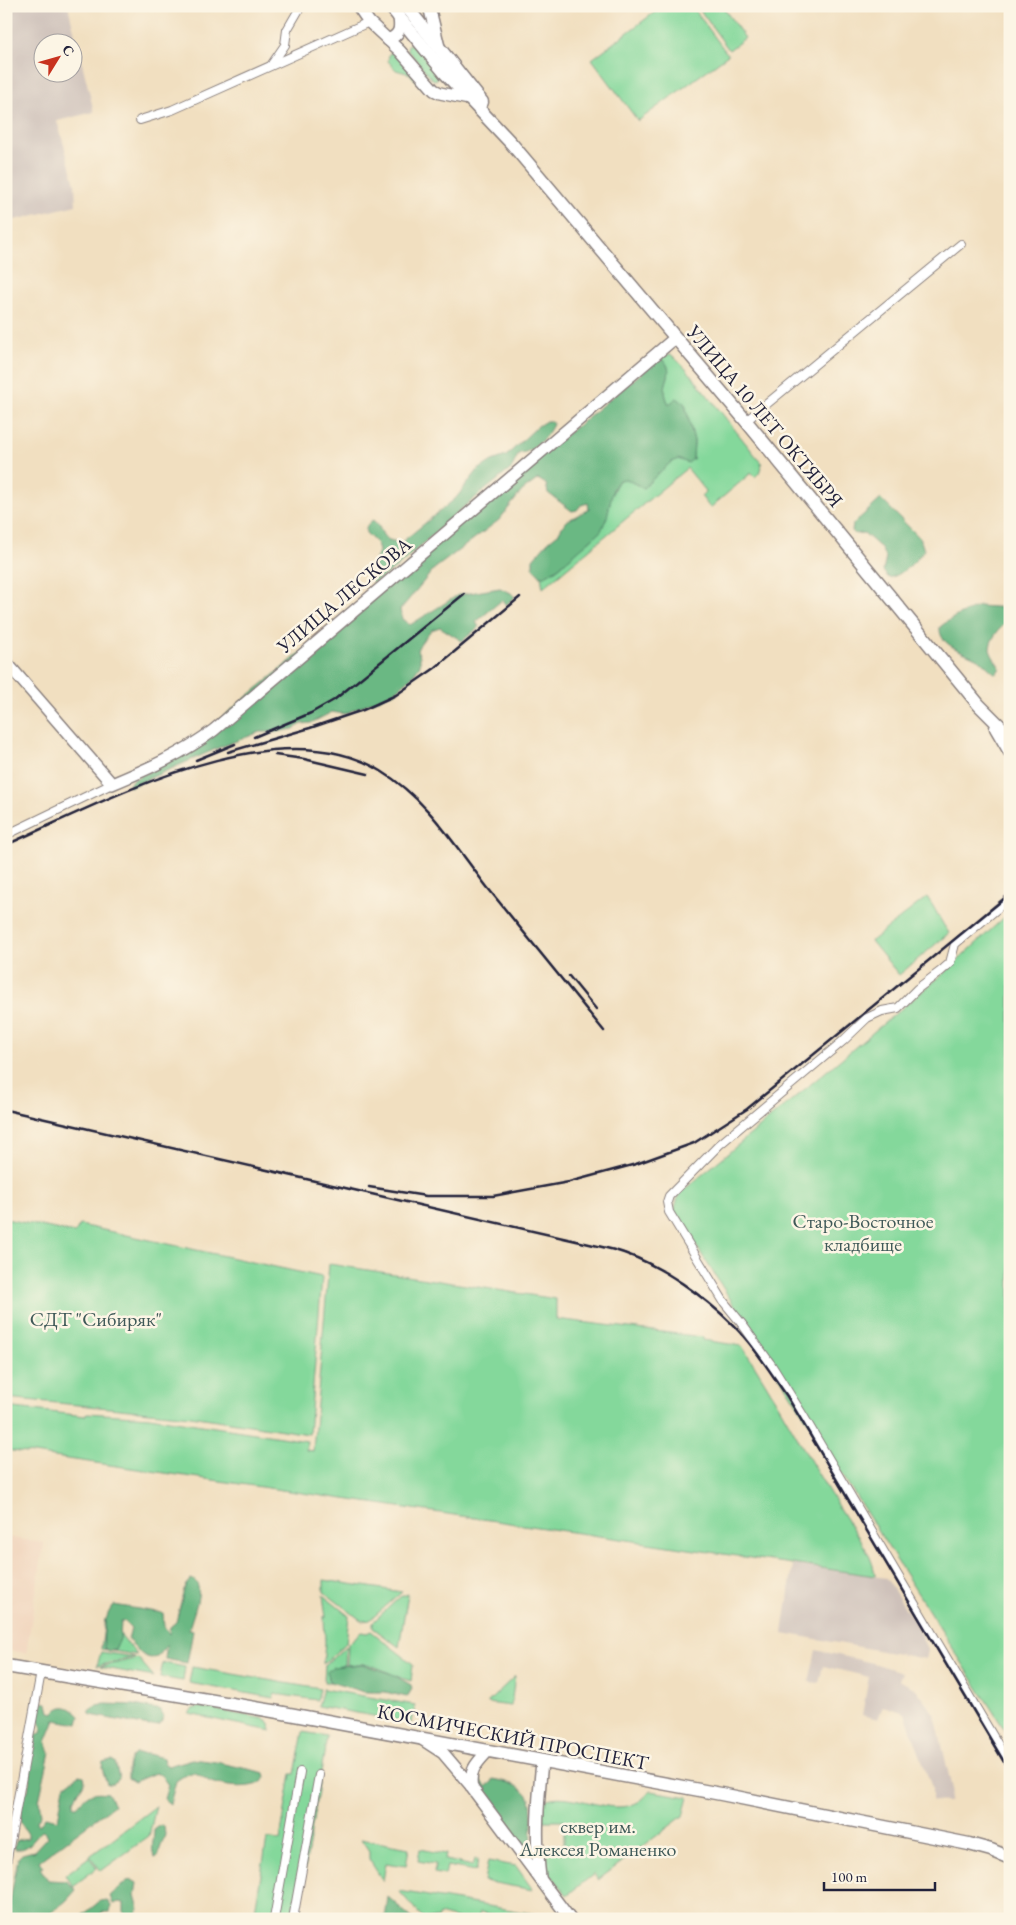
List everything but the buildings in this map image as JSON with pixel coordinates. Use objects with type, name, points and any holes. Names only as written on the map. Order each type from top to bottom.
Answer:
[{"type":"main road","points":[[358,6],[370,22],[434,90],[469,99]]},
{"type":"main road","name":"УЛИЦА 10 ЛЕТ ОКТЯБРЯ","points":[[390,6],[469,99],[511,143],[746,421],[988,715],[1010,736]]},
{"type":"main road","points":[[407,6],[416,6]]},
{"type":"main road","name":"УЛИЦА 10 ЛЕТ ОКТЯБРЯ","points":[[407,6],[498,122],[511,143]]},
{"type":"main road","points":[[428,6],[439,47]]},
{"type":"main road","points":[[388,40],[398,34],[400,29],[399,18]]},
{"type":"main road","name":"УЛИЦА ЛЕСКОВА","points":[[112,784],[182,752],[214,730],[675,338]]},
{"type":"main road","points":[[6,662],[112,784]]},
{"type":"main road","name":"УЛИЦА 10 ЛЕТ ОКТЯБРЯ","points":[[988,715],[1010,752]]},
{"type":"main road","name":"КОСМИЧЕСКИЙ ПРОСПЕКТ","points":[[6,1666],[273,1711],[729,1796],[939,1838],[991,1850],[1010,1858]]},
{"type":"main road","points":[[419,1738],[443,1753],[472,1788],[570,1919]]},
{"type":"main road","points":[[472,1788],[470,1781],[471,1773],[475,1764],[488,1751]]},
{"type":"main road","points":[[540,1878],[537,1856],[537,1805],[542,1762]]},
{"type":"street","points":[[272,65],[285,45],[286,30],[301,6]]},
{"type":"street","points":[[140,120],[172,110],[294,54],[370,22]]},
{"type":"street","points":[[285,45],[294,54]]},
{"type":"street","points":[[746,421],[960,244]]},
{"type":"street","name":"УЛИЦА ЛЕСКОВА","points":[[6,835],[112,784]]},
{"type":"street","points":[[1010,898],[959,940],[953,949],[950,962],[941,972],[917,989],[898,1008],[882,1011],[868,1018],[719,1145],[669,1196],[667,1202],[669,1212],[724,1302],[748,1332],[788,1391],[1010,1764]]},
{"type":"street","points":[[6,1864],[41,1672]]},
{"type":"street","points":[[274,1919],[300,1772]]},
{"type":"street","points":[[293,1919],[319,1775]]},
{"type":"shaded area","points":[[6,6],[68,6],[74,32],[32,32],[32,82],[82,82],[82,63],[94,112],[57,121],[75,184],[76,205],[6,222]]},
{"type":"shaded area","points":[[6,1537],[44,1543],[26,1653],[6,1650]]},
{"type":"shaded area","points":[[793,1565],[886,1578],[915,1623],[928,1651],[926,1659],[783,1633]]},
{"type":"shaded area","points":[[816,1650],[873,1663],[902,1672],[899,1680],[916,1689],[935,1715],[952,1789],[949,1802],[932,1801],[932,1788],[905,1713],[883,1706],[878,1719],[862,1715],[869,1677],[823,1666],[819,1683],[809,1682]]},
{"type":"green space","points":[[663,6],[692,6],[728,55],[638,121],[592,59]]},
{"type":"green space","points":[[697,6],[722,6],[745,38],[729,50]]},
{"type":"green space","points":[[411,44],[417,48],[440,75],[436,80],[432,79],[407,49],[408,45]]},
{"type":"green space","points":[[394,51],[423,85],[422,88],[410,74],[396,70],[388,61],[389,54]]},
{"type":"green space","points":[[670,354],[689,372],[762,464],[759,473],[755,477],[751,473],[710,508],[701,496],[706,491],[687,468],[543,588],[541,576],[551,573],[593,537],[619,480],[626,479],[643,488],[670,463],[678,459],[693,459],[694,441],[685,404],[673,402],[669,404],[666,396],[668,369],[661,357]]},
{"type":"green space","points":[[661,357],[668,369],[665,390],[669,404],[677,398],[685,404],[694,441],[693,459],[688,463],[678,459],[670,463],[643,488],[626,479],[619,480],[613,489],[607,517],[601,531],[559,567],[545,576],[541,576],[533,567],[533,559],[558,534],[565,522],[589,509],[588,503],[572,511],[548,493],[546,484],[538,479],[522,491],[499,520],[434,569],[400,610],[402,619],[410,625],[458,595],[500,588],[515,597],[506,605],[502,600],[476,622],[479,627],[462,641],[440,627],[431,630],[417,650],[420,656],[420,665],[411,678],[395,692],[344,714],[332,712],[311,723],[302,724],[293,729],[277,732],[260,732],[218,748],[130,787],[129,785],[132,780],[165,764]]},
{"type":"green space","points":[[546,421],[551,421],[553,424],[548,434],[535,447],[519,453],[511,469],[465,506],[396,568],[373,583],[371,581],[373,567],[379,551],[377,544],[366,533],[366,527],[370,522],[373,520],[377,524],[385,538],[402,542],[456,498],[478,470],[492,461],[506,456],[538,426]]},
{"type":"green space","points":[[881,499],[920,538],[924,550],[908,567],[899,574],[889,578],[883,571],[886,558],[880,547],[864,533],[855,534],[852,531],[853,524]]},
{"type":"green space","points":[[979,606],[1010,608],[1010,621],[996,633],[990,646],[991,653],[1000,668],[996,674],[981,661],[949,644],[941,634],[940,627],[945,623]]},
{"type":"green space","points":[[927,897],[949,933],[899,975],[871,941]]},
{"type":"green space","name":"Старо-Восточное кладбище","points":[[1010,912],[1010,1738],[674,1211],[679,1194],[949,969]]},
{"type":"green space","name":"СДТ \"Сибиряк\"","points":[[6,1219],[75,1233],[80,1225],[322,1277],[309,1434],[191,1416],[6,1398]]},
{"type":"green space","points":[[329,1264],[556,1299],[556,1319],[703,1337],[703,1340],[742,1346],[829,1492],[867,1551],[874,1567],[875,1576],[6,1450],[6,1407],[85,1416],[87,1413],[149,1417],[307,1441],[306,1450],[313,1451]]},
{"type":"green space","points":[[191,1579],[196,1582],[198,1594],[189,1630],[193,1631],[187,1663],[165,1659],[167,1644],[157,1657],[144,1656],[128,1639],[131,1628],[124,1621],[121,1621],[120,1639],[115,1650],[109,1651],[104,1648],[106,1619],[114,1605],[163,1613],[164,1626],[169,1634],[170,1627],[176,1622],[185,1586]]},
{"type":"green space","points":[[324,1580],[402,1592],[370,1620],[362,1621],[324,1592]]},
{"type":"green space","points":[[408,1594],[399,1647],[373,1628],[373,1622],[400,1597]]},
{"type":"green space","points":[[323,1595],[349,1616],[346,1643],[323,1664],[325,1643],[324,1616],[326,1618]]},
{"type":"green space","points":[[105,1619],[104,1648],[115,1650],[120,1634],[137,1655],[101,1649]]},
{"type":"green space","points":[[371,1631],[413,1664],[411,1681],[369,1665],[347,1665],[348,1644],[361,1632],[367,1633]]},
{"type":"green space","points":[[346,1646],[345,1665],[342,1665],[328,1679],[330,1682],[324,1682],[325,1665]]},
{"type":"green space","points":[[101,1652],[135,1657],[97,1666]]},
{"type":"green space","points":[[138,1658],[154,1677],[100,1667]]},
{"type":"green space","points":[[163,1663],[185,1667],[183,1681],[160,1677]]},
{"type":"green space","points":[[362,1664],[392,1674],[411,1685],[412,1689],[407,1697],[385,1692],[364,1692],[330,1682],[327,1672],[332,1667]]},
{"type":"green space","points":[[192,1667],[320,1689],[317,1700],[275,1694],[273,1698],[189,1683]]},
{"type":"green space","points":[[515,1676],[511,1706],[488,1703],[488,1702]]},
{"type":"green space","points":[[323,1689],[415,1705],[412,1723],[318,1706]]},
{"type":"green space","points":[[44,1702],[48,1704],[50,1712],[54,1713],[60,1708],[67,1707],[80,1716],[78,1724],[55,1720],[46,1742],[50,1752],[39,1801],[41,1815],[36,1822],[38,1825],[45,1817],[58,1820],[64,1786],[79,1775],[84,1776],[85,1781],[74,1800],[74,1806],[77,1806],[91,1794],[98,1792],[108,1793],[114,1805],[39,1861],[43,1867],[40,1868],[48,1880],[66,1881],[76,1890],[66,1901],[43,1919],[7,1919],[18,1858],[22,1854],[34,1851],[47,1837],[45,1832],[42,1831],[24,1848],[15,1849],[14,1846],[17,1840],[28,1838],[28,1834],[20,1822],[23,1793],[28,1791],[31,1771],[26,1768],[32,1755],[35,1735],[41,1733],[42,1729],[38,1714]]},
{"type":"green space","points":[[105,1704],[135,1705],[160,1710],[164,1717],[160,1724],[149,1726],[91,1715],[89,1711]]},
{"type":"green space","points":[[200,1707],[265,1719],[270,1723],[271,1731],[189,1714],[192,1709]]},
{"type":"green space","points":[[303,1732],[327,1736],[297,1917],[305,1919],[264,1919],[254,1917],[267,1839],[280,1840],[291,1774],[295,1774]]},
{"type":"green space","points":[[135,1754],[148,1754],[163,1758],[164,1763],[168,1766],[193,1759],[216,1762],[265,1773],[266,1777],[256,1784],[241,1787],[217,1784],[196,1774],[189,1773],[176,1781],[170,1804],[164,1799],[168,1785],[161,1775],[155,1773],[134,1782],[128,1778],[129,1762]]},
{"type":"green space","points":[[111,1760],[115,1762],[119,1778],[113,1784],[107,1784],[102,1768],[103,1762]]},
{"type":"green space","points":[[474,1776],[480,1778],[486,1787],[493,1779],[520,1787],[528,1794],[532,1811],[531,1855],[477,1788]]},
{"type":"green space","name":"сквер им. Алексея Романенко","points":[[650,1791],[688,1797],[683,1816],[598,1880],[594,1874],[567,1895],[551,1875],[544,1876],[541,1851],[564,1846],[564,1821],[541,1821],[543,1801],[555,1798],[568,1798],[612,1807],[626,1806],[639,1802]]},
{"type":"green space","points":[[156,1806],[149,1836],[101,1871],[90,1856]]},
{"type":"green space","points":[[161,1825],[164,1826],[165,1835],[155,1858],[152,1849],[154,1830]]},
{"type":"green space","points":[[361,1839],[409,1848],[406,1866],[386,1863],[383,1881],[369,1859],[369,1851]]},
{"type":"green space","points":[[420,1849],[446,1854],[445,1860],[473,1866],[475,1859],[478,1860],[476,1871],[447,1866],[445,1875],[434,1873],[435,1864],[418,1861]]},
{"type":"green space","points":[[89,1857],[97,1868],[73,1886],[65,1875]]},
{"type":"green space","points":[[488,1861],[516,1866],[533,1890],[484,1881]]},
{"type":"green space","points":[[132,1880],[137,1883],[135,1895],[139,1909],[135,1916],[131,1916],[130,1919],[124,1919],[124,1903],[113,1904],[110,1896],[127,1881]]},
{"type":"green space","points":[[399,1891],[535,1914],[539,1919],[512,1919],[480,1912],[478,1919],[457,1919],[439,1914],[437,1919],[423,1918]]},
{"type":"green space","points":[[388,1897],[413,1919],[385,1919]]},
{"type":"green space","points":[[107,1900],[111,1906],[110,1912],[102,1912],[97,1919],[78,1919],[100,1901]]},
{"type":"railway","points":[[254,737],[311,713],[334,700],[464,594]]},
{"type":"railway","points":[[228,752],[310,728],[363,710],[396,695],[435,668],[520,597]]},
{"type":"railway","points":[[196,760],[235,744]]},
{"type":"railway","points":[[6,845],[141,785],[192,767],[243,754],[292,749],[339,754],[381,771],[397,782],[426,809],[604,1031]]},
{"type":"railway","points":[[275,755],[304,759],[368,774]]},
{"type":"railway","points":[[369,1187],[426,1196],[493,1196],[569,1182],[636,1164],[694,1143],[747,1109],[1010,894]]},
{"type":"railway","points":[[569,976],[596,1009]]},
{"type":"railway","points":[[6,1110],[611,1249],[653,1266],[682,1283],[722,1314],[741,1333],[762,1359],[787,1396],[1010,1772]]}]
